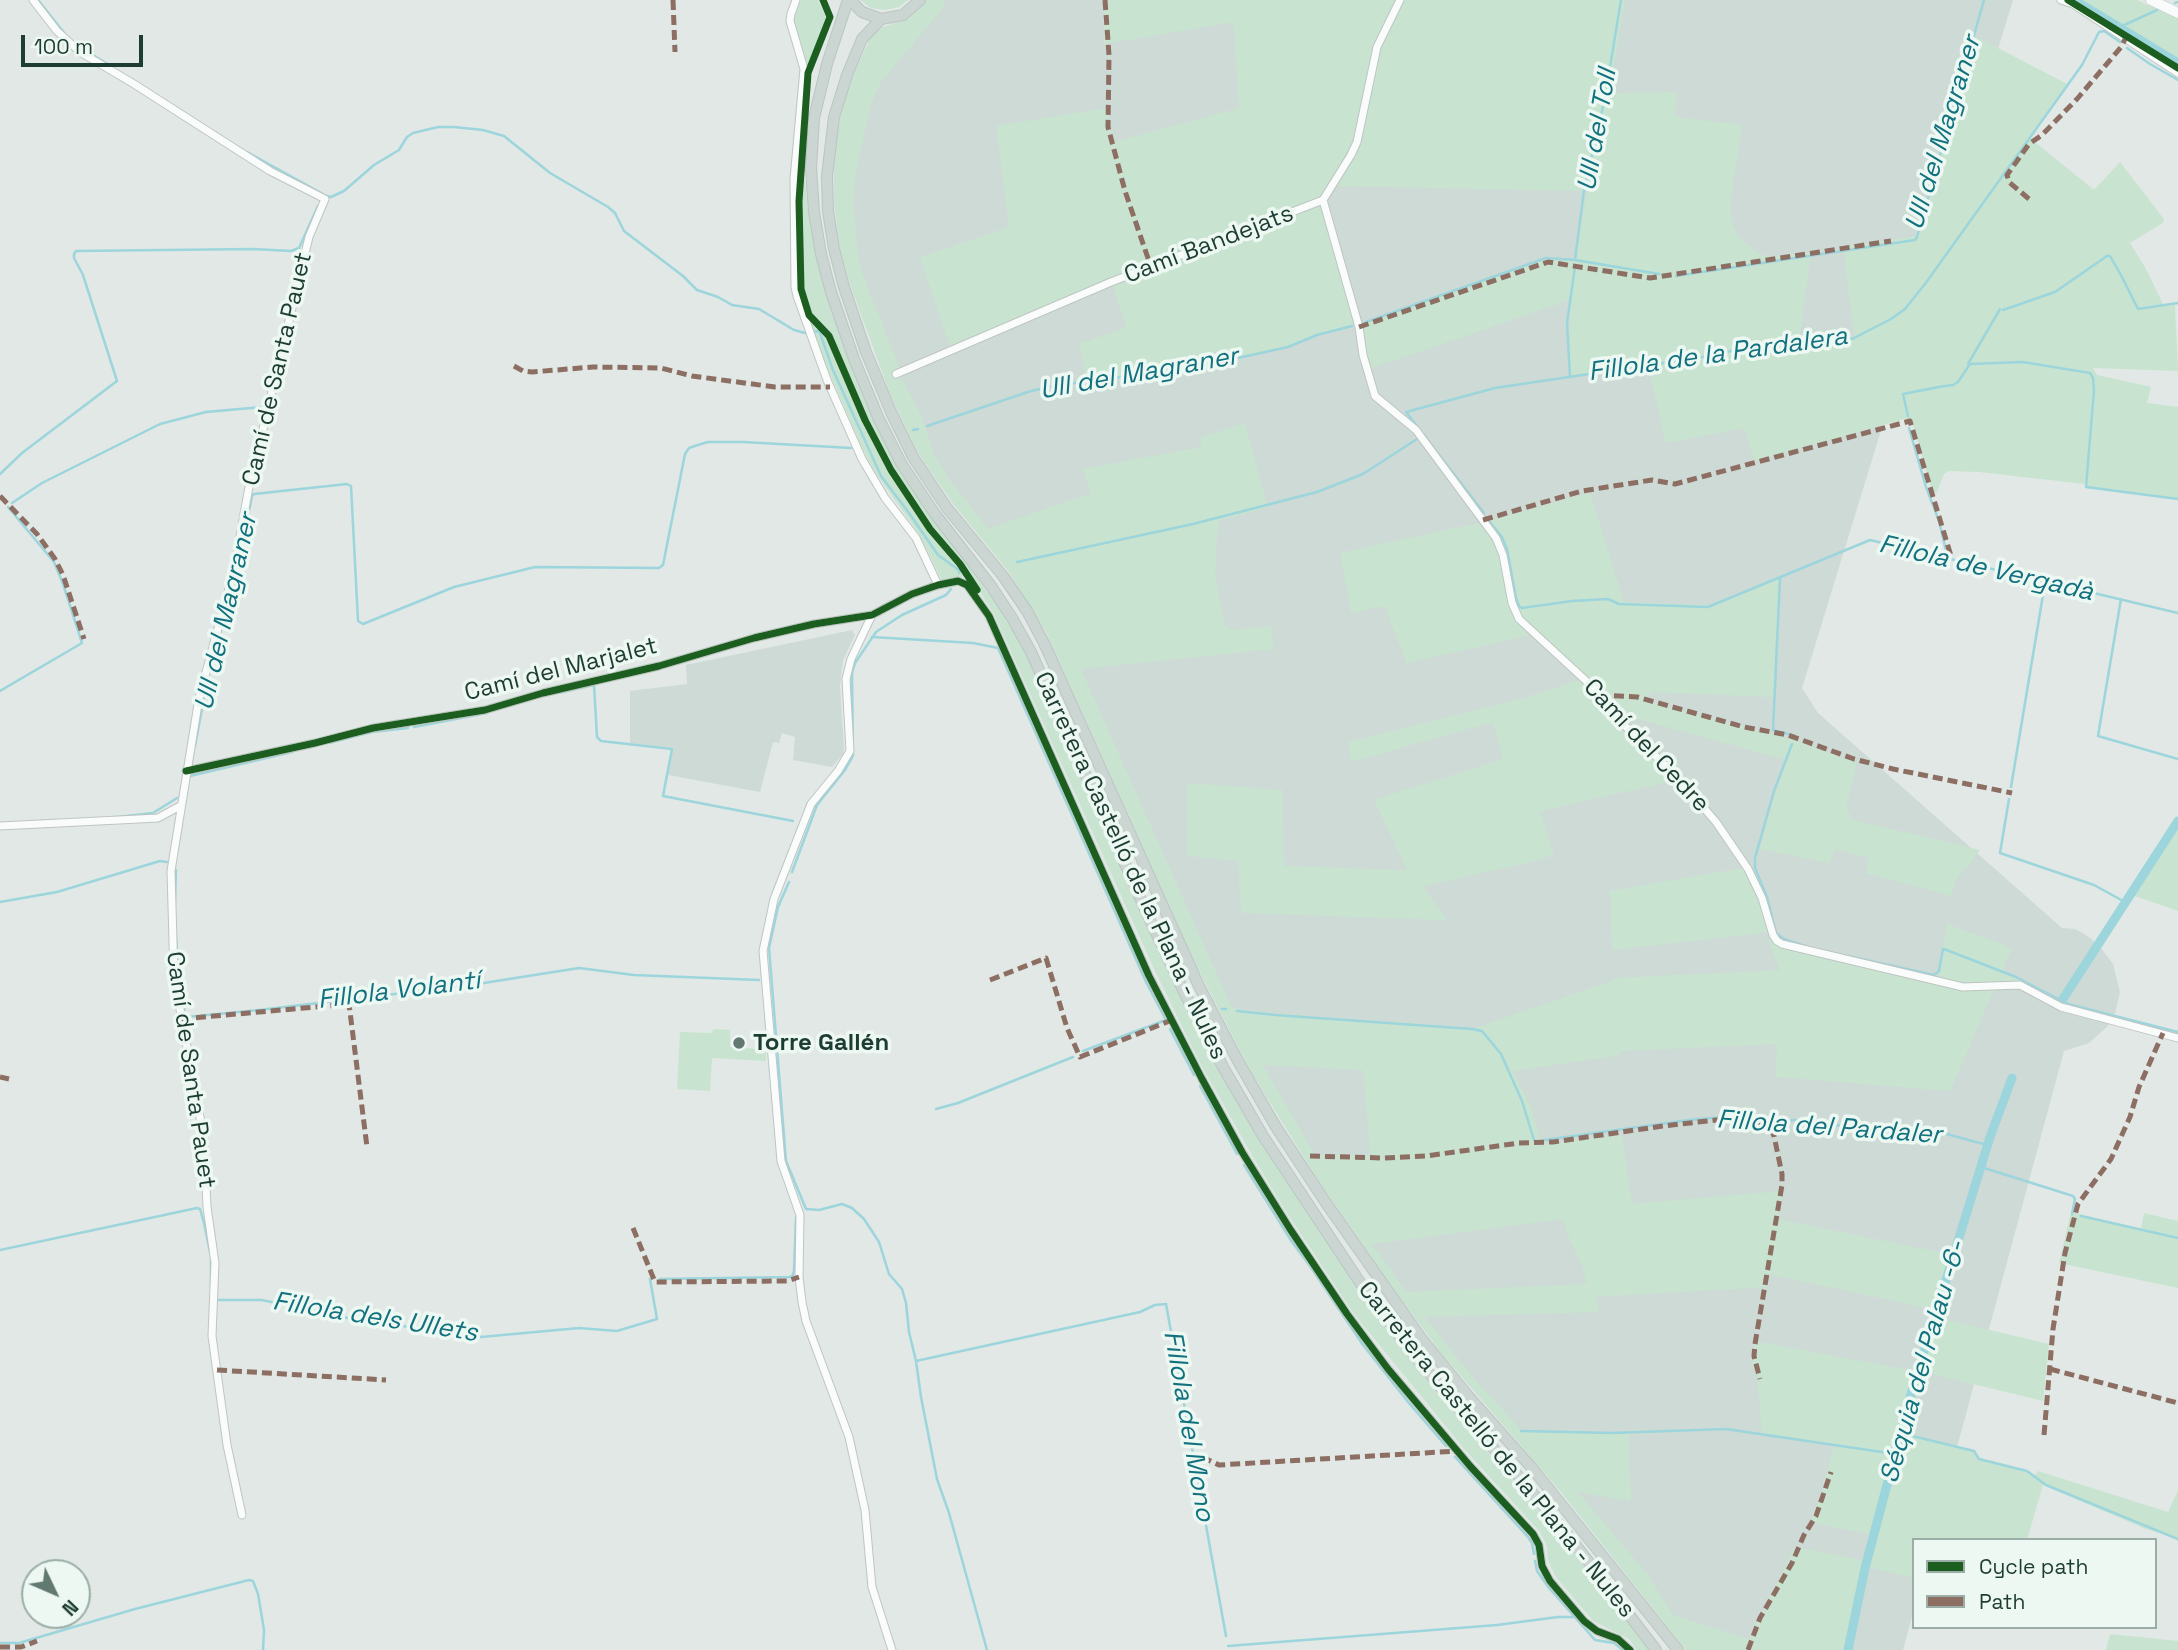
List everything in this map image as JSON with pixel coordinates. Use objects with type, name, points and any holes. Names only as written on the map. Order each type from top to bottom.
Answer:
[{"type":"main road","points":[[849,0],[862,12],[881,19],[903,15],[913,9],[920,0]]},
{"type":"main road","name":"Carretera Castelló de la Plana - Nules","points":[[849,0],[827,64],[814,118],[811,169],[814,212],[831,292],[878,417],[901,463],[934,514],[991,586],[1031,652],[1185,994],[1263,1136],[1359,1281],[1409,1349],[1571,1539],[1656,1650]]},
{"type":"main road","points":[[2151,0],[2178,13]]},
{"type":"main road","name":"Carretera Castelló de la Plana - Nules","points":[[881,19],[862,39],[834,117],[828,167],[828,199],[834,248],[844,287],[866,352],[891,412],[913,457],[947,508],[1003,576],[1027,611],[1044,643],[1199,986],[1276,1126],[1421,1338],[1532,1468],[1678,1650]]},
{"type":"street","name":"Camí de Santa Pauet","points":[[33,0],[57,31],[79,52],[270,171],[325,199],[309,237],[248,492],[234,570],[199,698],[171,871],[174,977],[204,1139],[207,1207],[215,1263],[212,1336],[227,1446],[242,1515]]},
{"type":"street","points":[[796,0],[790,21],[804,68],[794,179],[795,288],[827,380],[862,458],[885,498],[916,538],[938,585],[958,581],[967,585],[989,616],[1149,976],[1215,1104],[1290,1229],[1388,1369],[1470,1466],[1533,1534],[1539,1545],[1542,1566],[1550,1581],[1584,1621],[1597,1631],[1618,1639],[1630,1650]]},
{"type":"street","name":"Camí Bandejats","points":[[896,374],[1111,282],[1323,200],[1357,142],[1377,47],[1400,0]]},
{"type":"street","points":[[2061,0],[2073,4],[2178,73]]},
{"type":"street","name":"Camí del Cedre","points":[[1323,200],[1359,327],[1363,355],[1375,396],[1416,430],[1496,538],[1519,618],[1596,690],[1617,718],[1678,778],[1716,821],[1748,869],[1762,898],[1777,941],[1963,987],[2020,985],[2061,1007],[2178,1038]]},
{"type":"street","name":"Camí del Marjalet","points":[[186,771],[373,728],[485,710],[754,638],[814,624],[872,615],[912,594],[938,585]]},
{"type":"street","points":[[872,615],[851,659],[846,679],[850,751],[838,771],[811,804],[774,899],[763,951],[781,1161],[800,1215],[799,1277],[802,1302],[806,1321],[849,1437],[865,1510],[872,1587],[892,1650]]},
{"type":"street","points":[[0,826],[158,818],[180,806]]},
{"type":"shaded area","points":[[929,0],[2013,0],[1802,688],[1818,713],[2062,928],[2075,929],[2098,944],[2113,964],[2120,992],[2115,1014],[2107,1027],[2089,1043],[2064,1051],[1933,1538],[1912,1538],[1912,1616],[1903,1650],[1686,1650],[1581,1512],[1443,1353],[1250,1066],[1060,655],[1023,587],[934,473],[839,237],[886,29],[907,21]]},
{"type":"shaded area","points":[[852,630],[855,635],[843,660],[840,686],[844,749],[832,767],[793,760],[795,737],[782,733],[779,743],[773,742],[760,792],[668,775],[673,748],[630,743],[630,691],[687,684],[686,665]]},
{"type":"green space","points":[[801,0],[818,0],[826,17],[807,67],[794,22]]},
{"type":"green space","points":[[860,0],[908,0],[899,7],[885,10],[871,8]]},
{"type":"green space","points":[[925,0],[945,0],[937,15],[881,82],[871,104],[855,176],[854,210],[858,254],[862,273],[901,377],[921,415],[935,456],[988,529],[1091,493],[1083,469],[1201,447],[1201,437],[1245,423],[1268,507],[1218,521],[1215,576],[1225,626],[1231,630],[1271,626],[1274,649],[1081,669],[1232,1008],[1277,1014],[1476,1028],[1614,978],[1780,970],[1767,938],[1938,978],[1947,924],[2012,948],[2003,971],[2021,979],[2020,982],[1997,983],[1950,1091],[1776,1077],[1777,1044],[1620,1051],[1620,1055],[1513,1071],[1532,1110],[1543,1144],[1622,1135],[1632,1204],[1783,1191],[1777,1219],[1954,1255],[1937,1310],[1768,1274],[1767,1287],[1595,1297],[1600,1312],[1425,1317],[1472,1376],[1522,1431],[1629,1433],[1631,1501],[1578,1492],[1648,1575],[1673,1615],[1749,1639],[1795,1547],[1865,1561],[1873,1535],[1810,1522],[1823,1489],[1834,1445],[1762,1434],[1757,1375],[1751,1361],[1754,1341],[1919,1372],[1902,1434],[1973,1451],[1979,1460],[2027,1471],[2034,1477],[2038,1471],[2168,1512],[2178,1491],[2178,1539],[2146,1529],[2043,1485],[2028,1538],[1912,1538],[1912,1578],[1867,1567],[1849,1650],[1686,1650],[1560,1491],[1442,1354],[1321,1185],[1250,1070],[1194,961],[1046,632],[1009,572],[954,505],[916,449],[890,394],[850,284],[840,250],[834,203],[834,153],[849,85],[871,36],[883,27],[907,19]],"holes":[[[1263,1065],[1363,1070],[1370,1155],[1315,1155]],[[1563,1219],[1587,1284],[1407,1292],[1372,1244]]]},
{"type":"green space","points":[[1103,0],[1399,0],[1375,47],[1359,128],[1349,154],[1321,197],[1357,326],[1317,336],[1288,348],[1088,384],[1079,344],[1126,328],[1112,285],[951,349],[920,257],[1009,227],[996,126],[1108,108],[1109,126],[1114,142],[1239,108],[1233,22],[1104,44]]},
{"type":"green space","points":[[1403,0],[1625,0],[1609,93],[1677,92],[1675,117],[1742,125],[1730,208],[1738,236],[1758,253],[1769,257],[1811,252],[1799,343],[1854,337],[1843,247],[1917,236],[1973,35],[2069,85],[2030,138],[2094,190],[2120,162],[2164,219],[2163,223],[2130,243],[2164,306],[2175,305],[2178,371],[2093,368],[2097,375],[2151,387],[2147,403],[2178,407],[2178,499],[2088,488],[2085,484],[1948,471],[1944,474],[1937,492],[1933,494],[1912,422],[1904,419],[1754,461],[1744,428],[1666,443],[1648,368],[1571,377],[1570,300],[1369,369],[1362,339],[1364,324],[1546,258],[1575,260],[1587,191],[1335,186],[1353,154],[1381,44]]},
{"type":"green space","points":[[2072,0],[2137,0],[2178,19],[2178,64]]},
{"type":"green space","points":[[802,178],[805,179],[815,249],[862,394],[888,449],[921,503],[997,605],[1022,646],[1174,982],[1225,1081],[1259,1140],[1399,1346],[1567,1544],[1649,1650],[1637,1650],[1629,1639],[1593,1621],[1556,1577],[1548,1561],[1547,1546],[1540,1532],[1466,1451],[1354,1314],[1253,1157],[1200,1063],[1155,971],[994,614],[964,567],[927,520],[892,467],[853,391],[830,335],[810,314],[802,284]]},
{"type":"green space","points":[[807,314],[828,337],[862,417],[890,471],[926,525],[966,576],[943,582],[919,534],[875,472],[813,335]]},
{"type":"green space","points":[[1590,493],[1624,602],[1710,605],[1779,578],[1773,697],[1651,692],[1647,701],[1798,741],[1857,763],[1846,808],[1853,820],[1980,850],[1958,876],[1951,896],[1866,873],[1869,858],[1835,849],[1830,863],[1760,849],[1787,760],[1616,713],[1598,690],[1543,637],[1532,635],[1406,663],[1385,606],[1351,613],[1340,553],[1483,522]]},
{"type":"green space","points":[[1580,680],[1678,780],[1540,811],[1554,855],[1423,886],[1447,920],[1241,913],[1238,861],[1187,856],[1186,783],[1283,790],[1284,866],[1407,870],[1374,800],[1503,759],[1493,722],[1351,762],[1348,742],[1520,699]]},
{"type":"green space","points":[[2178,824],[2178,911],[2132,895]]},
{"type":"green space","points":[[1750,868],[1773,932],[1612,950],[1610,891]]},
{"type":"green space","points":[[713,1029],[730,1030],[730,1047],[759,1049],[761,1032],[765,1032],[766,1061],[712,1058],[710,1091],[677,1089],[680,1032],[712,1033]]},
{"type":"green space","points":[[2071,1212],[2141,1229],[2144,1213],[2178,1221],[2178,1288],[2059,1263]]},
{"type":"green space","points":[[1935,1317],[2049,1344],[2043,1401],[1920,1371]]},
{"type":"green space","points":[[2110,1634],[2178,1641],[2178,1650],[2106,1650]]},
{"type":"waterway","points":[[38,0],[65,34]]},
{"type":"waterway","name":"Ull del Toll","points":[[1575,260],[1584,190],[1605,98],[1621,0]]},
{"type":"waterway","name":"Ull del Magraner","points":[[1676,276],[1915,240],[1984,0]]},
{"type":"waterway","name":"Séquia del Palau -6-","points":[[2074,0],[2178,63]]},
{"type":"waterway","points":[[2120,27],[2157,10]]},
{"type":"waterway","name":"Fillola de la Pardalera","points":[[1484,513],[1406,412],[1495,388],[1710,356],[1760,344],[1808,345],[1852,339],[1891,319],[1905,309],[1925,284],[2082,65],[2099,32],[2104,31],[2120,42]]},
{"type":"waterway","points":[[81,48],[111,66]]},
{"type":"waterway","name":"Fillola de la Pardalera","points":[[2127,48],[2178,80]]},
{"type":"waterway","points":[[323,195],[331,197],[344,191],[374,165],[399,150],[413,133],[438,127],[454,127],[483,130],[504,136],[550,173],[608,207],[615,213],[624,231],[697,290],[732,305],[759,309],[794,330],[805,333]]},
{"type":"waterway","points":[[247,152],[323,194]]},
{"type":"waterway","points":[[0,474],[22,453],[117,381],[83,275],[74,258],[76,251],[291,251],[299,248],[318,206]]},
{"type":"waterway","points":[[294,285],[299,248]]},
{"type":"waterway","points":[[2003,310],[2055,292],[2107,256],[2110,256],[2138,309],[2178,303]]},
{"type":"waterway","name":"Ull del Magraner","points":[[1363,323],[1546,258],[1659,274]]},
{"type":"waterway","name":"Ull del Toll","points":[[1570,376],[1567,323],[1575,267]]},
{"type":"waterway","points":[[1968,364],[2000,309]]},
{"type":"waterway","name":"Ull del Magraner","points":[[927,426],[1031,391],[1164,368],[1224,361],[1288,347],[1317,335],[1352,326]]},
{"type":"waterway","points":[[813,332],[820,333],[833,370],[881,476],[938,555],[960,571],[959,573]]},
{"type":"waterway","points":[[1945,386],[1958,382],[1970,364],[2023,362],[2090,373],[2094,390],[2086,487],[2178,499]]},
{"type":"waterway","points":[[1908,416],[1903,394],[1944,386]]},
{"type":"waterway","points":[[12,503],[42,483],[160,424],[206,412],[262,407],[267,401]]},
{"type":"waterway","points":[[1909,428],[1939,521],[1948,559]]},
{"type":"waterway","name":"Ull del Magraner","points":[[913,430],[918,429]]},
{"type":"waterway","points":[[1017,562],[1193,524],[1317,492],[1363,474],[1417,439]]},
{"type":"waterway","name":"Ull del Magraner","points":[[212,664],[254,494],[347,484],[351,486],[358,621],[363,624],[454,587],[535,567],[659,568],[663,565],[685,454],[689,448],[708,442],[851,448]]},
{"type":"waterway","points":[[0,691],[82,643],[54,562],[8,507]]},
{"type":"waterway","name":"Fillola de Vergadà","points":[[1490,522],[1502,537],[1507,549],[1516,598],[1522,608],[1608,599],[1619,604],[1708,607],[1870,540],[2178,613]]},
{"type":"waterway","points":[[1780,578],[1773,730],[1795,736]]},
{"type":"waterway","points":[[2011,787],[2045,583]]},
{"type":"waterway","points":[[792,872],[817,805],[853,756],[852,673],[855,663],[876,632],[902,615],[946,595],[951,589]]},
{"type":"waterway","points":[[2121,599],[2098,736],[2178,759]]},
{"type":"waterway","points":[[872,637],[973,643],[998,648],[1146,982],[1166,1020]]},
{"type":"waterway","name":"Ull del Magraner","points":[[195,746],[208,677]]},
{"type":"waterway","points":[[558,693],[594,685],[597,737],[601,741],[672,749],[663,796],[793,821]]},
{"type":"waterway","points":[[414,727],[487,713]]},
{"type":"waterway","points":[[329,743],[372,732],[408,728]]},
{"type":"waterway","points":[[1792,744],[1774,791],[1755,858],[1755,868],[1767,897],[1776,933],[1784,939],[1805,946]]},
{"type":"waterway","points":[[190,776],[292,752]]},
{"type":"waterway","points":[[118,817],[153,813],[177,798]]},
{"type":"waterway","points":[[2009,799],[2000,853],[2094,885],[2125,902]]},
{"type":"waterway","name":"Séquia del Palau -6-","points":[[2061,1002],[2178,821]]},
{"type":"waterway","name":"Fillola Volantí","points":[[0,902],[57,892],[160,861],[167,862]]},
{"type":"waterway","name":"Fillola Volantí","points":[[175,902],[176,870]]},
{"type":"waterway","points":[[789,882],[778,907],[769,948],[786,1161],[806,1209],[819,1210],[842,1204],[852,1208],[864,1219],[879,1242],[889,1274],[902,1289],[937,1479],[987,1650]]},
{"type":"waterway","name":"Fillola Volantí","points":[[176,936],[178,972],[187,1017],[471,985],[579,968],[634,975],[759,980]]},
{"type":"waterway","points":[[1848,956],[1934,975],[1939,971],[1944,949],[2016,977],[2068,1004],[2178,1032]]},
{"type":"waterway","name":"Fillola del Pardaler","points":[[1237,1011],[1482,1031],[1501,1054],[1522,1101],[1534,1140]]},
{"type":"waterway","name":"Fillola del Pardaler","points":[[1083,1051],[1166,1020]]},
{"type":"waterway","points":[[1170,1029],[1194,1075]]},
{"type":"waterway","name":"Fillola del Pardaler","points":[[936,1109],[958,1103],[1073,1057]]},
{"type":"waterway","name":"Séquia del Palau -6-","points":[[1848,1650],[1865,1568],[1911,1394],[1990,1137],[2012,1078]]},
{"type":"waterway","points":[[1200,1086],[1237,1154]]},
{"type":"waterway","name":"Fillola del Pardaler","points":[[1544,1140],[1723,1117],[1773,1123],[1794,1120],[1844,1126],[1932,1130],[1987,1145]]},
{"type":"waterway","points":[[1244,1165],[1292,1242],[1363,1345],[1446,1446]]},
{"type":"waterway","points":[[1981,1167],[2073,1196],[2075,1199],[2072,1214]]},
{"type":"waterway","name":"Fillola dels Ullets","points":[[0,1250],[197,1208],[200,1209],[210,1252]]},
{"type":"waterway","points":[[2081,1216],[2178,1238]]},
{"type":"waterway","name":"Fillola dels Ullets","points":[[660,1279],[790,1277],[794,1270],[796,1218]]},
{"type":"waterway","name":"Fillola dels Ullets","points":[[211,1259],[211,1287]]},
{"type":"waterway","name":"Fillola dels Ullets","points":[[218,1300],[262,1300],[352,1319],[481,1337],[579,1328],[617,1331],[657,1319],[650,1279]]},
{"type":"waterway","name":"Fillola del Mono","points":[[916,1361],[1166,1304],[1226,1636]]},
{"type":"waterway","points":[[1521,1431],[1612,1433],[1726,1429],[1895,1454]]},
{"type":"waterway","points":[[1900,1433],[1974,1451],[1979,1459],[2027,1471],[2046,1485],[2178,1539]]},
{"type":"waterway","points":[[1455,1457],[1528,1537],[1534,1554]]},
{"type":"waterway","name":"Fillola del Mono","points":[[1535,1561],[1537,1571],[1549,1588],[1595,1640],[1614,1643],[1623,1650]]},
{"type":"waterway","points":[[0,1643],[19,1643],[135,1609],[249,1580],[253,1581],[258,1594],[264,1630],[263,1650]]},
{"type":"waterway","name":"Fillola del Mono","points":[[1228,1646],[1574,1617]]},
{"type":"marked path","points":[[673,0],[675,52]]},
{"type":"marked path","points":[[1105,0],[1109,55],[1108,127],[1125,191],[1151,267]]},
{"type":"marked path","points":[[2029,199],[2009,182],[2007,175],[2029,144],[2042,135],[2077,99],[2125,39]]},
{"type":"marked path","points":[[1359,327],[1548,262],[1650,278],[1891,241]]},
{"type":"marked path","points":[[514,366],[532,372],[593,367],[661,368],[692,376],[775,387],[830,387]]},
{"type":"marked path","points":[[1483,520],[1582,491],[1652,480],[1675,484],[1910,421],[1951,556]]},
{"type":"marked path","points":[[0,496],[37,534],[55,559],[84,639]]},
{"type":"marked path","points":[[1599,695],[1637,697],[1744,727],[1788,735],[1854,759],[1893,769],[2012,793]]},
{"type":"marked path","points":[[990,980],[1046,958],[1067,1028],[1080,1057],[1172,1020]]},
{"type":"marked path","points":[[181,1019],[349,1004],[367,1147]]},
{"type":"marked path","points":[[2044,1435],[2053,1329],[2065,1253],[2078,1204],[2111,1159],[2163,1033]]},
{"type":"marked path","points":[[0,1077],[9,1079]]},
{"type":"marked path","points":[[1310,1156],[1426,1156],[1716,1120],[1769,1125],[1774,1136],[1782,1185],[1755,1344],[1754,1356],[1760,1379]]},
{"type":"marked path","points":[[633,1228],[655,1282],[787,1281],[799,1277]]},
{"type":"marked path","points":[[2050,1369],[2178,1403]]},
{"type":"marked path","points":[[217,1370],[386,1380]]},
{"type":"marked path","points":[[1202,1457],[1219,1465],[1457,1451]]},
{"type":"marked path","points":[[1748,1650],[1760,1618],[1816,1516],[1831,1472]]},
{"type":"marked path","points":[[0,1647],[21,1647],[37,1641]]},
{"type":"cycle path","points":[[823,0],[830,17],[808,73],[799,201],[801,289],[809,315],[829,336],[865,420],[891,470],[930,529],[960,564],[977,590]]},
{"type":"cycle path","points":[[2068,0],[2178,68]]},
{"type":"cycle path","points":[[186,771],[373,728],[485,710],[543,693],[659,666],[754,638],[814,624],[872,615],[912,594],[938,585],[958,581],[967,585],[989,616],[1149,976],[1242,1152],[1347,1314],[1388,1369],[1470,1466],[1533,1534],[1539,1545],[1542,1566],[1550,1581],[1584,1621],[1597,1631],[1618,1639],[1630,1650]]},
{"type":"place","name":"Torre Gallén","points":[[739,1043]]}]
